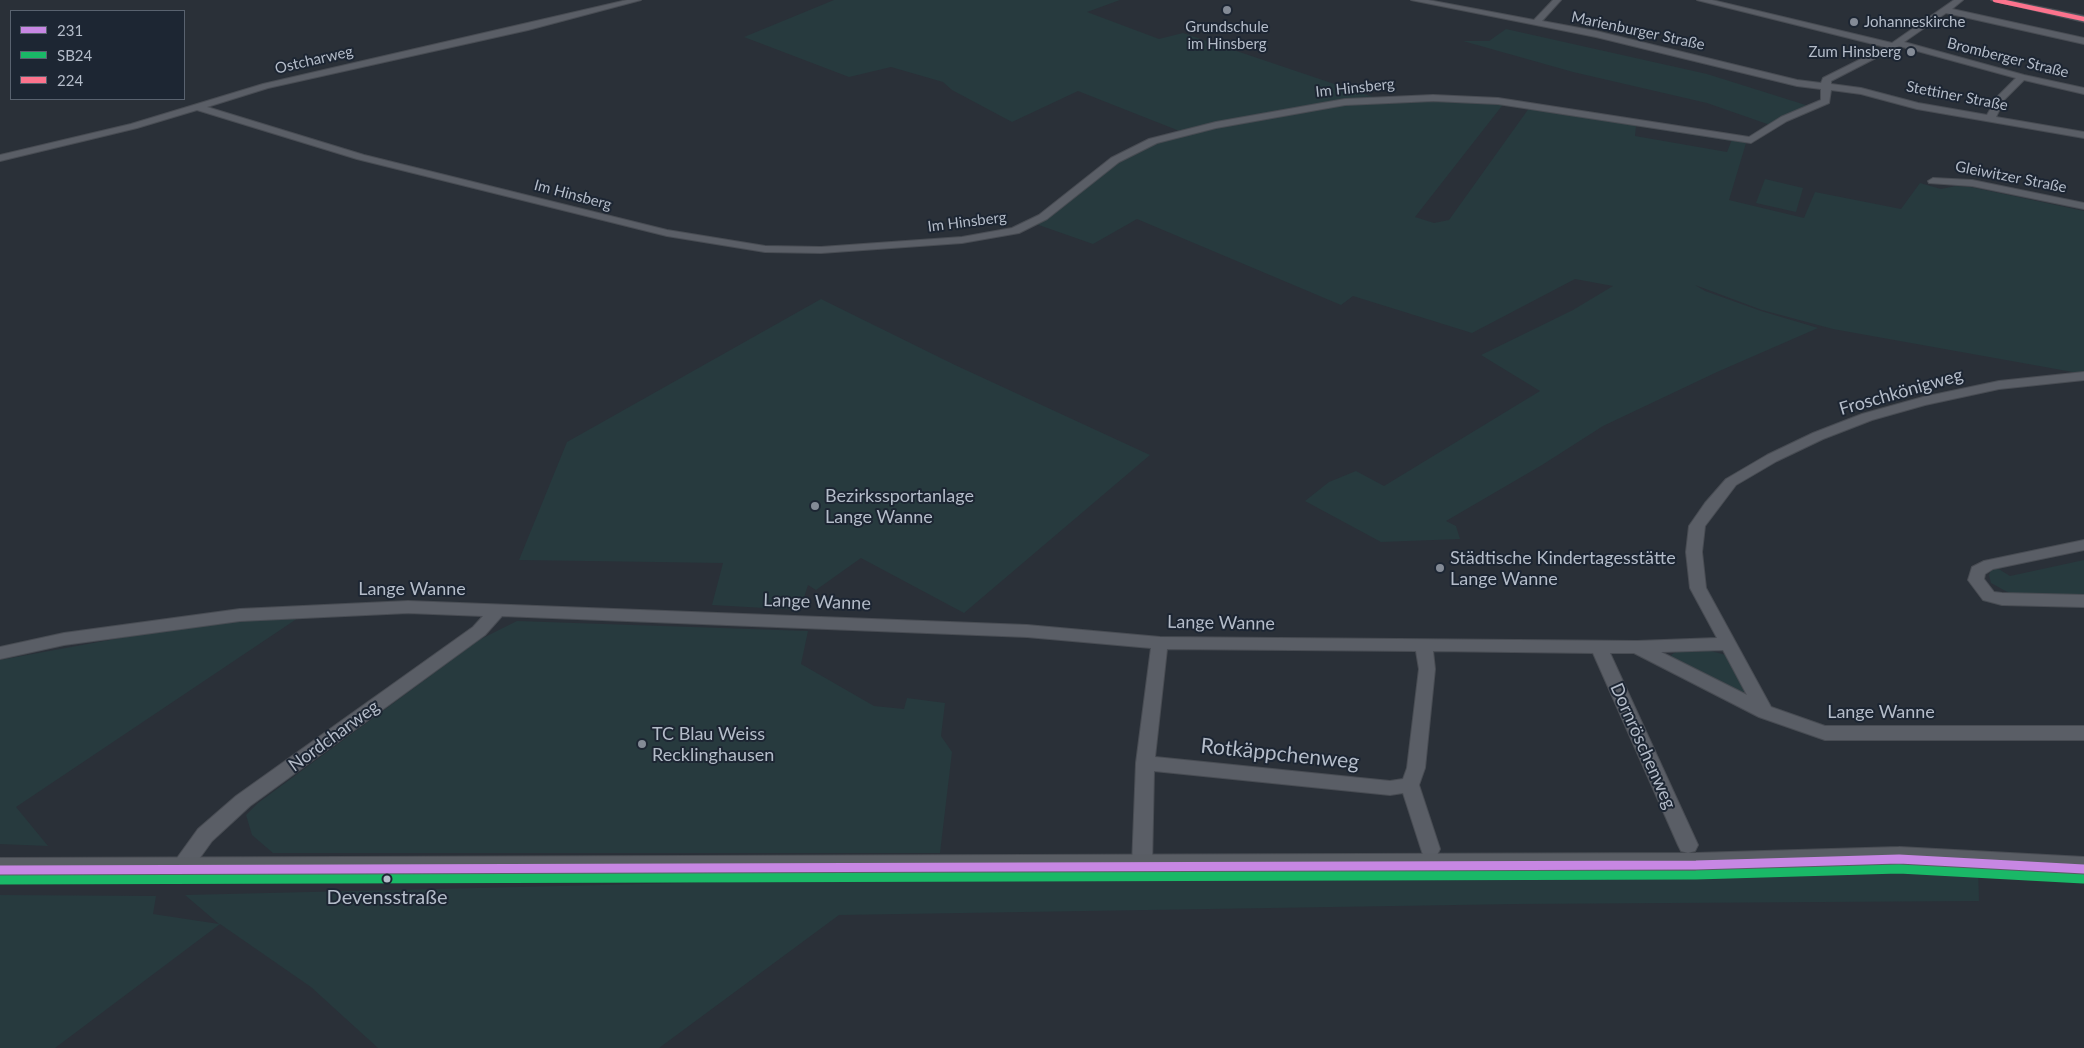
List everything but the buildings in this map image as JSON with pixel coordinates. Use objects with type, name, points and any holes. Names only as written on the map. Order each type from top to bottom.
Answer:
[{"type":"main road","points":[[0,870],[179,871],[1686,865],[1899,859],[2084,869]]},
{"type":"street","name":"Ostcharweg","points":[[0,158],[117,131],[200,108],[266,86],[510,31],[636,0]]},
{"type":"street","name":"Marienburger Straße","points":[[1415,0],[1673,51],[1797,83],[1826,86]]},
{"type":"street","points":[[1536,24],[1556,0]]},
{"type":"street","name":"Bromberger Straße","points":[[1701,0],[1895,44],[2084,91]]},
{"type":"street","points":[[1826,86],[1826,80],[1895,44],[1959,0]]},
{"type":"street","points":[[1995,0],[2084,19]]},
{"type":"street","points":[[1945,10],[2084,41]]},
{"type":"street","points":[[1990,118],[2000,99],[2022,77]]},
{"type":"street","name":"Im Hinsberg","points":[[200,108],[361,157],[615,221],[755,247],[798,251],[962,240],[1015,231],[1043,217],[1115,160],[1153,141],[1216,125],[1345,102],[1433,98],[1498,101],[1751,140],[1784,118],[1826,101],[1826,86]]},
{"type":"street","name":"Stettiner Straße","points":[[1826,86],[1861,91],[1917,106],[2084,135]]},
{"type":"street","name":"Gleiwitzer Straße","points":[[1933,180],[1972,183],[2084,206]]},
{"type":"street","name":"Froschkönigweg","points":[[1766,712],[1698,588],[1694,552],[1697,526],[1710,506],[1731,482],[1780,454],[1867,417],[1923,401],[1999,385],[2083,377]]},
{"type":"street","points":[[2084,545],[1989,565],[1978,571],[1976,580],[1989,596],[2002,599],[2084,601]]},
{"type":"street","name":"Lange Wanne","points":[[0,653],[64,639],[240,615],[408,607],[1027,631],[1160,643],[1599,647],[1729,644]]},
{"type":"street","name":"Nordcharweg","points":[[179,871],[205,836],[243,801],[479,631],[498,610]]},
{"type":"street","points":[[1424,646],[1427,668],[1423,708],[1416,768],[1410,785],[1430,849]]},
{"type":"street","name":"Dornröschenweg","points":[[1599,647],[1688,845]]},
{"type":"street","name":"Lange Wanne","points":[[1636,647],[1766,712],[1825,733],[2084,733]]},
{"type":"street","points":[[1142,866],[1145,763],[1159,649]]},
{"type":"street","name":"Rotkäppchenweg","points":[[1145,763],[1390,788],[1410,785]]},
{"type":"green space","points":[[834,0],[1120,0],[1087,12],[1159,39],[1183,33],[1379,99],[1505,102],[1415,217],[1434,223],[1449,220],[1532,104],[1733,137],[1746,143],[1729,200],[1804,218],[1815,192],[1901,209],[1920,183],[1941,189],[1956,186],[1971,187],[2084,211],[2084,374],[1833,329],[1762,310],[1695,285],[1705,291],[1761,311],[1818,328],[1717,372],[1603,426],[1542,465],[1446,521],[1456,526],[1460,539],[1381,542],[1305,501],[1329,482],[1356,471],[1384,486],[1540,391],[1481,355],[1573,310],[1613,286],[1575,279],[1472,333],[1353,296],[1341,305],[1137,219],[1093,244],[1033,223],[1115,160],[1182,132],[1078,91],[1012,122],[952,90],[943,82],[891,67],[849,77],[744,37]],"holes":[[[1636,126],[1731,141],[1727,152],[1635,136]]]},
{"type":"green space","points":[[1506,29],[1707,74],[1812,107],[1773,126],[1707,103],[1573,72],[1463,41],[1489,41]]},
{"type":"green space","points":[[1765,179],[1803,188],[1796,212],[1756,203]]},
{"type":"green space","name":"Bezirkssportanlage Lange Wanne","points":[[821,299],[955,365],[1150,455],[964,613],[861,558],[816,590],[808,585],[800,610],[712,605],[723,563],[519,560],[567,442]]},
{"type":"green space","points":[[2084,560],[2084,596],[2011,594],[1991,583],[1989,575],[1991,570],[1997,568],[2010,576]]},
{"type":"green space","points":[[301,616],[16,807],[48,846],[0,844],[0,660],[159,631],[246,619]]},
{"type":"green space","name":"TC Blau Weiss Recklinghausen","points":[[517,621],[808,631],[801,664],[874,706],[904,709],[907,698],[945,703],[941,736],[952,752],[940,853],[273,853],[252,835],[246,815],[258,803],[479,640]]},
{"type":"green space","points":[[1711,651],[1726,655],[1745,692],[1737,691],[1672,658],[1671,655],[1676,652]]},
{"type":"green space","points":[[1978,867],[1979,901],[1518,904],[839,915],[659,1048],[378,1048],[311,987],[220,924],[55,1048],[0,1048],[0,895],[156,896],[153,914],[219,924],[185,895],[1142,872]]},
{"type":"transit line","name":"224","points":[[1995,0],[2084,19]]},
{"type":"transit line","name":"231","points":[[0,870],[1696,865],[1899,859],[2084,869]]},
{"type":"transit line","name":"SB24","points":[[0,880],[1696,875],[1899,869],[2083,879]]},
{"type":"place","name":"Grundschule im Hinsberg","points":[[1227,10]]},
{"type":"place","name":"Johanneskirche","points":[[1854,22]]},
{"type":"place","name":"Zum Hinsberg","points":[[1911,52]]},
{"type":"place","name":"Bezirkssportanlage Lange Wanne","points":[[815,506]]},
{"type":"place","name":"Städtische Kindertagesstätte Lange Wanne","points":[[1440,568]]},
{"type":"place","name":"TC Blau Weiss Recklinghausen","points":[[642,744]]},
{"type":"place","name":"Devensstraße","points":[[387,879]]}]
